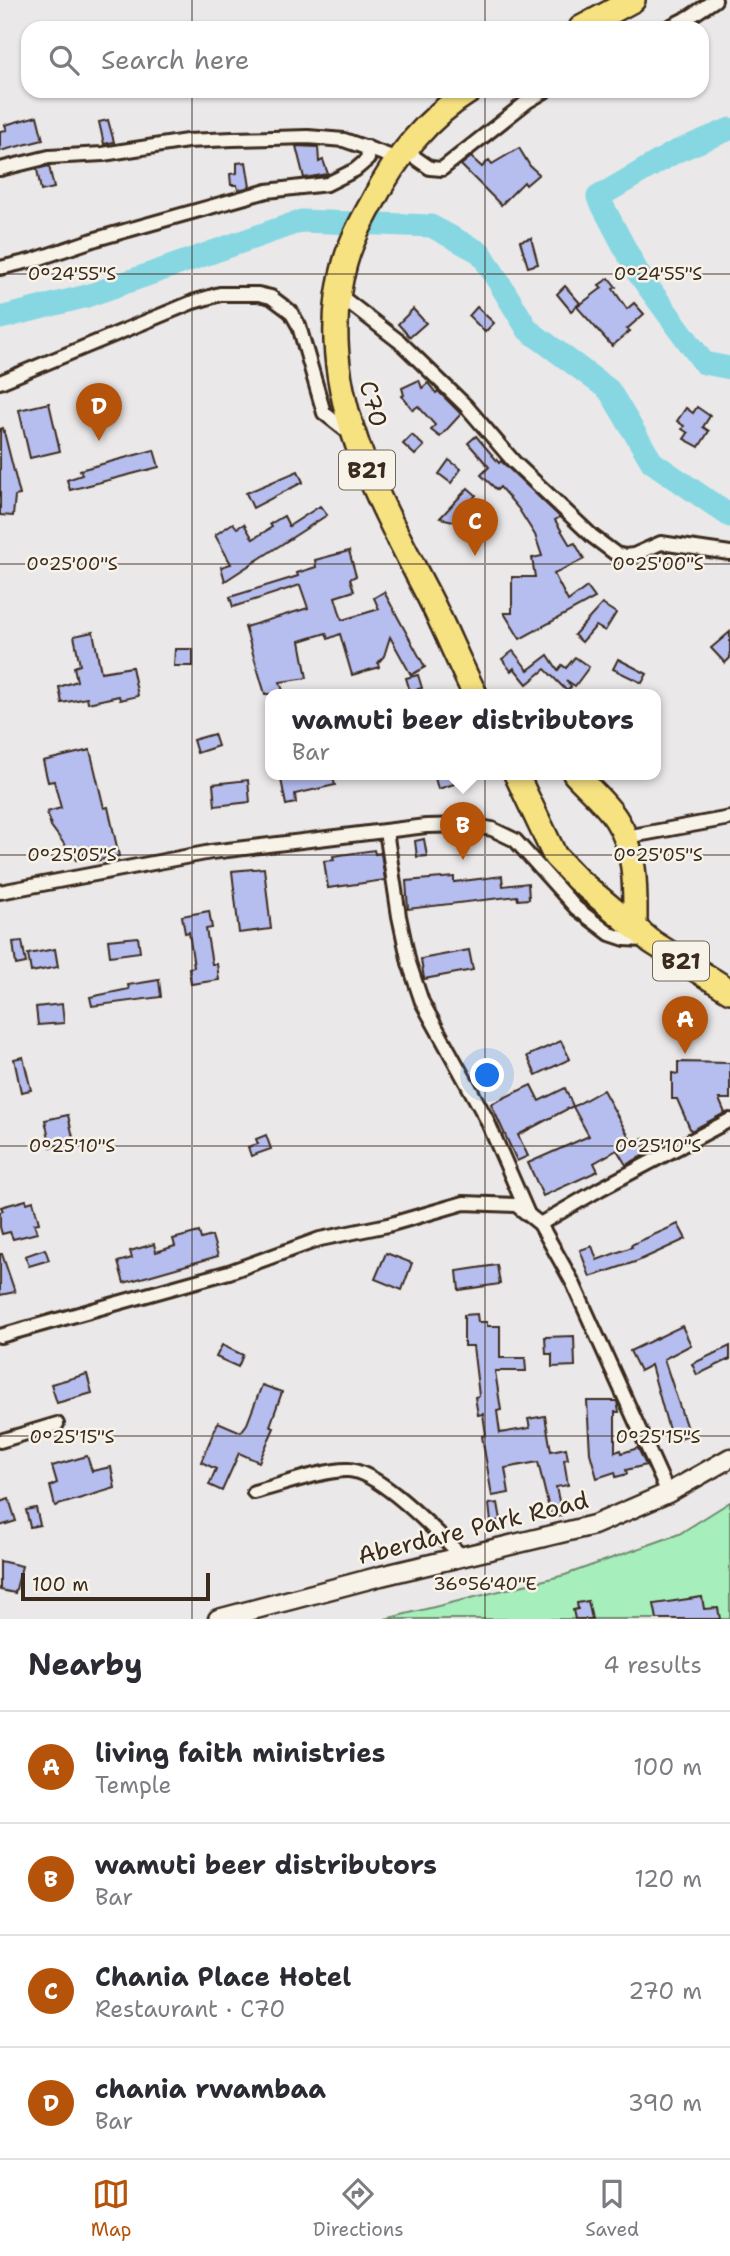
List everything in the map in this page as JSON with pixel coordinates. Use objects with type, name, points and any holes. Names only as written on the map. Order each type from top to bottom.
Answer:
[{"type":"highway","points":[[595,21],[633,0]]},
{"type":"highway","name":"B21","points":[[401,155],[429,125],[462,98]]},
{"type":"highway","name":"C70","points":[[401,155],[379,188],[354,236],[344,264],[338,294],[337,370],[353,436],[385,513],[475,689]]},
{"type":"highway","name":"B21","points":[[519,780],[555,856],[598,898],[635,925],[652,942],[730,992]]},
{"type":"highway","name":"B21","points":[[581,780],[607,807],[625,837],[633,863],[635,925]]},
{"type":"street","points":[[681,21],[715,0]]},
{"type":"street","points":[[0,169],[49,157],[103,154],[187,141],[308,137],[344,140],[401,155],[430,168],[442,169],[533,98]]},
{"type":"street","points":[[0,268],[267,191],[327,184],[355,170],[368,159],[367,147]]},
{"type":"street","points":[[0,382],[193,302],[220,294],[258,294],[271,297],[291,312],[303,337],[324,413],[353,436]]},
{"type":"street","points":[[338,294],[400,342],[466,405],[514,462],[592,536],[616,554],[634,555],[661,543],[730,553]]},
{"type":"street","points":[[625,837],[730,818]]},
{"type":"street","points":[[0,892],[211,852],[386,831],[469,825],[504,833],[515,841],[565,897],[594,923],[616,937],[652,942]]},
{"type":"street","points":[[386,831],[399,916],[409,963],[422,1002],[486,1118],[528,1214]]},
{"type":"street","points":[[540,1224],[730,1120]]},
{"type":"street","points":[[0,1336],[229,1272],[320,1239],[388,1225],[464,1203],[516,1205],[540,1224],[573,1283],[668,1493]]},
{"type":"street","points":[[0,1441],[57,1424]]},
{"type":"street","name":"Aberdare Park Road","points":[[218,1619],[594,1525],[668,1493],[730,1458]]},
{"type":"street","points":[[254,1492],[340,1470],[361,1472],[407,1503],[462,1556]]},
{"type":"green space","points":[[730,1502],[730,1619],[385,1619],[565,1575],[679,1534]]},
{"type":"building","points":[[37,116],[43,140],[0,151],[0,131],[7,130],[5,125]]},
{"type":"building","points":[[108,120],[114,142],[104,144],[99,122]]},
{"type":"building","points":[[296,146],[318,147],[319,162],[323,160],[328,174],[304,178]]},
{"type":"building","points":[[519,148],[530,166],[539,174],[526,185],[524,182],[501,205],[461,165],[471,157],[482,167],[489,160],[492,164]]},
{"type":"building","points":[[246,162],[250,187],[238,190],[237,185],[231,185],[230,174],[237,173],[237,163]]},
{"type":"building","points":[[49,166],[54,188],[41,191],[37,169]]},
{"type":"building","points":[[531,238],[538,264],[528,267],[520,241]]},
{"type":"building","points":[[609,278],[627,309],[634,303],[644,314],[627,329],[630,331],[612,346],[577,307],[602,288],[599,285]]},
{"type":"building","points":[[565,286],[580,303],[571,311],[557,294]]},
{"type":"building","points":[[477,307],[494,323],[485,332],[469,316]]},
{"type":"building","points":[[413,309],[426,323],[410,337],[398,324]]},
{"type":"building","points":[[419,380],[422,388],[428,383],[461,414],[440,437],[431,430],[435,425],[418,406],[413,410],[402,396],[402,388]]},
{"type":"building","points":[[49,403],[60,451],[30,458],[19,410]]},
{"type":"building","points":[[697,407],[710,416],[703,427],[709,431],[699,447],[684,439],[688,433],[677,421],[686,408],[693,413]]},
{"type":"building","points":[[3,428],[20,495],[15,496],[13,516],[0,515],[0,429]]},
{"type":"building","points":[[412,435],[424,446],[415,455],[403,444]]},
{"type":"building","points":[[476,436],[499,463],[501,461],[560,517],[555,520],[570,545],[575,543],[584,559],[554,574],[568,601],[587,587],[595,598],[520,639],[504,613],[512,613],[512,577],[535,577],[532,558],[542,556],[535,535],[518,508],[500,487],[497,490],[481,475],[489,467],[468,443]]},
{"type":"building","points":[[154,450],[159,467],[70,490],[67,480],[82,475],[80,470]]},
{"type":"building","points":[[449,460],[461,469],[451,483],[439,474]]},
{"type":"building","points":[[298,471],[303,482],[253,508],[246,493]]},
{"type":"building","points":[[468,488],[476,495],[465,508],[462,523],[440,518]]},
{"type":"building","points":[[320,506],[327,515],[225,581],[221,567],[231,564],[215,535],[233,523],[237,528],[244,524],[253,539],[284,516],[289,526]]},
{"type":"building","points":[[349,551],[356,576],[350,579],[354,591],[335,597],[342,620],[379,609],[374,598],[384,592],[425,667],[411,675],[390,637],[384,656],[378,663],[379,667],[352,675],[340,634],[328,639],[326,633],[300,641],[307,678],[280,682],[282,689],[265,689],[265,694],[245,627],[308,608],[300,585],[233,607],[230,597],[298,576],[297,573],[316,567],[315,560]]},
{"type":"building","points":[[602,604],[616,613],[605,631],[596,626],[582,642],[574,635]]},
{"type":"building","points":[[93,632],[101,672],[132,667],[138,696],[120,700],[119,696],[88,703],[87,698],[62,703],[59,687],[77,681],[74,667],[80,665],[74,636]]},
{"type":"building","points":[[730,632],[730,658],[725,663],[711,648]]},
{"type":"building","points":[[175,649],[193,649],[193,666],[174,666]]},
{"type":"building","points":[[513,651],[528,670],[548,655],[558,670],[562,665],[566,668],[575,657],[589,667],[575,686],[566,680],[571,687],[565,689],[545,669],[527,684],[514,668],[511,671],[502,659]]},
{"type":"building","points":[[618,659],[647,674],[642,683],[613,669]]},
{"type":"building","points":[[418,675],[422,688],[409,689],[406,678]]},
{"type":"building","points":[[214,734],[218,746],[197,753],[193,740]]},
{"type":"building","points":[[90,750],[104,808],[108,807],[119,856],[95,861],[92,847],[76,860],[51,826],[47,812],[61,808],[54,781],[48,782],[43,761]]},
{"type":"building","points":[[248,780],[250,802],[215,806],[213,784]]},
{"type":"building","points":[[281,780],[334,780],[335,785],[295,794],[296,803],[286,805]]},
{"type":"building","points":[[436,780],[467,780],[438,789]]},
{"type":"building","points":[[424,839],[427,856],[417,857],[415,841]]},
{"type":"building","points":[[374,850],[375,854],[381,853],[385,880],[328,888],[324,861],[334,860],[333,856]]},
{"type":"building","points":[[264,868],[271,929],[239,933],[232,871]]},
{"type":"building","points":[[502,876],[503,886],[528,883],[529,899],[518,900],[517,896],[408,909],[406,881],[454,877],[454,882]]},
{"type":"building","points":[[209,911],[212,928],[206,929],[212,964],[217,964],[219,980],[191,984],[189,968],[194,967],[189,932],[185,933],[182,916]]},
{"type":"building","points":[[138,937],[140,952],[110,956],[108,940]]},
{"type":"building","points":[[22,941],[26,963],[16,965],[13,942]]},
{"type":"building","points":[[55,949],[58,967],[31,972],[28,954]]},
{"type":"building","points":[[469,950],[473,970],[424,979],[421,959]]},
{"type":"building","points":[[159,980],[161,997],[92,1006],[90,997],[129,989],[128,985]]},
{"type":"building","points":[[62,1004],[64,1023],[38,1025],[36,1007]]},
{"type":"building","points":[[561,1041],[570,1059],[536,1075],[527,1056]]},
{"type":"building","points":[[23,1057],[31,1090],[21,1092],[14,1059]]},
{"type":"building","points":[[678,1062],[730,1063],[730,1099],[719,1099],[725,1113],[691,1131],[677,1099],[672,1099],[672,1073],[678,1074]]},
{"type":"building","points":[[531,1085],[539,1101],[565,1088],[573,1106],[518,1135],[528,1156],[517,1161],[491,1104]]},
{"type":"building","points":[[603,1090],[633,1144],[643,1138],[650,1152],[626,1165],[617,1150],[594,1163],[598,1171],[543,1196],[528,1163],[589,1136],[573,1107]]},
{"type":"building","points":[[68,1115],[74,1142],[51,1147],[45,1120]]},
{"type":"building","points":[[266,1135],[271,1149],[251,1156],[248,1147],[258,1144],[256,1139]]},
{"type":"building","points":[[26,1200],[27,1203],[33,1201],[39,1223],[34,1224],[37,1233],[13,1239],[10,1232],[2,1234],[1,1207]]},
{"type":"building","points":[[678,1224],[686,1239],[638,1261],[590,1277],[580,1250],[592,1246],[597,1260],[632,1247],[631,1245]]},
{"type":"building","points":[[199,1232],[201,1239],[212,1236],[218,1256],[124,1283],[118,1262],[132,1258],[130,1251],[154,1244],[156,1252],[175,1246],[173,1239]]},
{"type":"building","points":[[45,1249],[49,1260],[29,1266],[25,1256]]},
{"type":"building","points":[[386,1253],[412,1263],[402,1290],[375,1279]]},
{"type":"building","points":[[0,1254],[15,1292],[0,1295]]},
{"type":"building","points":[[497,1265],[500,1284],[459,1290],[457,1271]]},
{"type":"building","points":[[477,1314],[478,1322],[487,1322],[487,1326],[500,1326],[500,1358],[525,1358],[526,1371],[495,1371],[501,1410],[497,1411],[500,1433],[530,1428],[528,1419],[545,1416],[551,1451],[566,1448],[568,1459],[564,1460],[568,1485],[556,1487],[562,1515],[551,1517],[538,1462],[505,1468],[509,1493],[492,1496],[482,1436],[486,1435],[483,1414],[478,1415],[475,1397],[479,1396],[473,1346],[464,1346],[464,1315]]},
{"type":"building","points":[[682,1326],[691,1345],[664,1359],[689,1435],[672,1441],[651,1365],[640,1371],[630,1351]]},
{"type":"building","points":[[574,1336],[575,1366],[552,1367],[552,1354],[546,1354],[545,1337]]},
{"type":"building","points":[[222,1345],[243,1355],[238,1367],[216,1357]]},
{"type":"building","points":[[730,1346],[730,1359],[697,1375],[692,1364]]},
{"type":"building","points":[[87,1374],[92,1393],[57,1403],[51,1384]]},
{"type":"building","points":[[262,1385],[282,1392],[270,1426],[274,1428],[259,1462],[239,1453],[222,1491],[209,1485],[216,1469],[201,1462],[218,1422],[241,1432],[247,1424]]},
{"type":"building","points":[[587,1401],[617,1401],[619,1412],[615,1412],[615,1452],[621,1450],[622,1453],[638,1448],[646,1465],[626,1470],[627,1474],[616,1477],[615,1472],[597,1478],[590,1453]]},
{"type":"building","points":[[87,1456],[92,1471],[111,1467],[115,1488],[55,1506],[50,1486],[57,1483],[52,1466]]},
{"type":"building","points":[[9,1499],[16,1521],[0,1526],[0,1502]]},
{"type":"building","points":[[498,1503],[501,1520],[491,1522],[489,1504]]},
{"type":"building","points":[[36,1508],[40,1525],[30,1527],[26,1510]]},
{"type":"building","points":[[0,1561],[22,1566],[15,1593],[0,1590]]},
{"type":"building","points":[[702,1597],[704,1609],[718,1608],[720,1619],[657,1619],[654,1604]]},
{"type":"building","points":[[588,1601],[592,1619],[575,1619],[573,1610],[578,1609],[577,1603]]},
{"type":"waterway","points":[[730,129],[675,152],[598,197],[638,273],[704,363],[730,368]]},
{"type":"waterway","points":[[0,318],[87,296],[301,221],[431,226],[481,253],[528,330],[609,390],[652,462],[730,516]]},
{"type":"place","name":"chania rwambaa","points":[[99,441]]},
{"type":"place","name":"Chania Place Hotel","points":[[475,556]]},
{"type":"place","name":"wamuti beer distributors","points":[[463,860]]},
{"type":"place","name":"living faith ministries","points":[[685,1054]]}]
